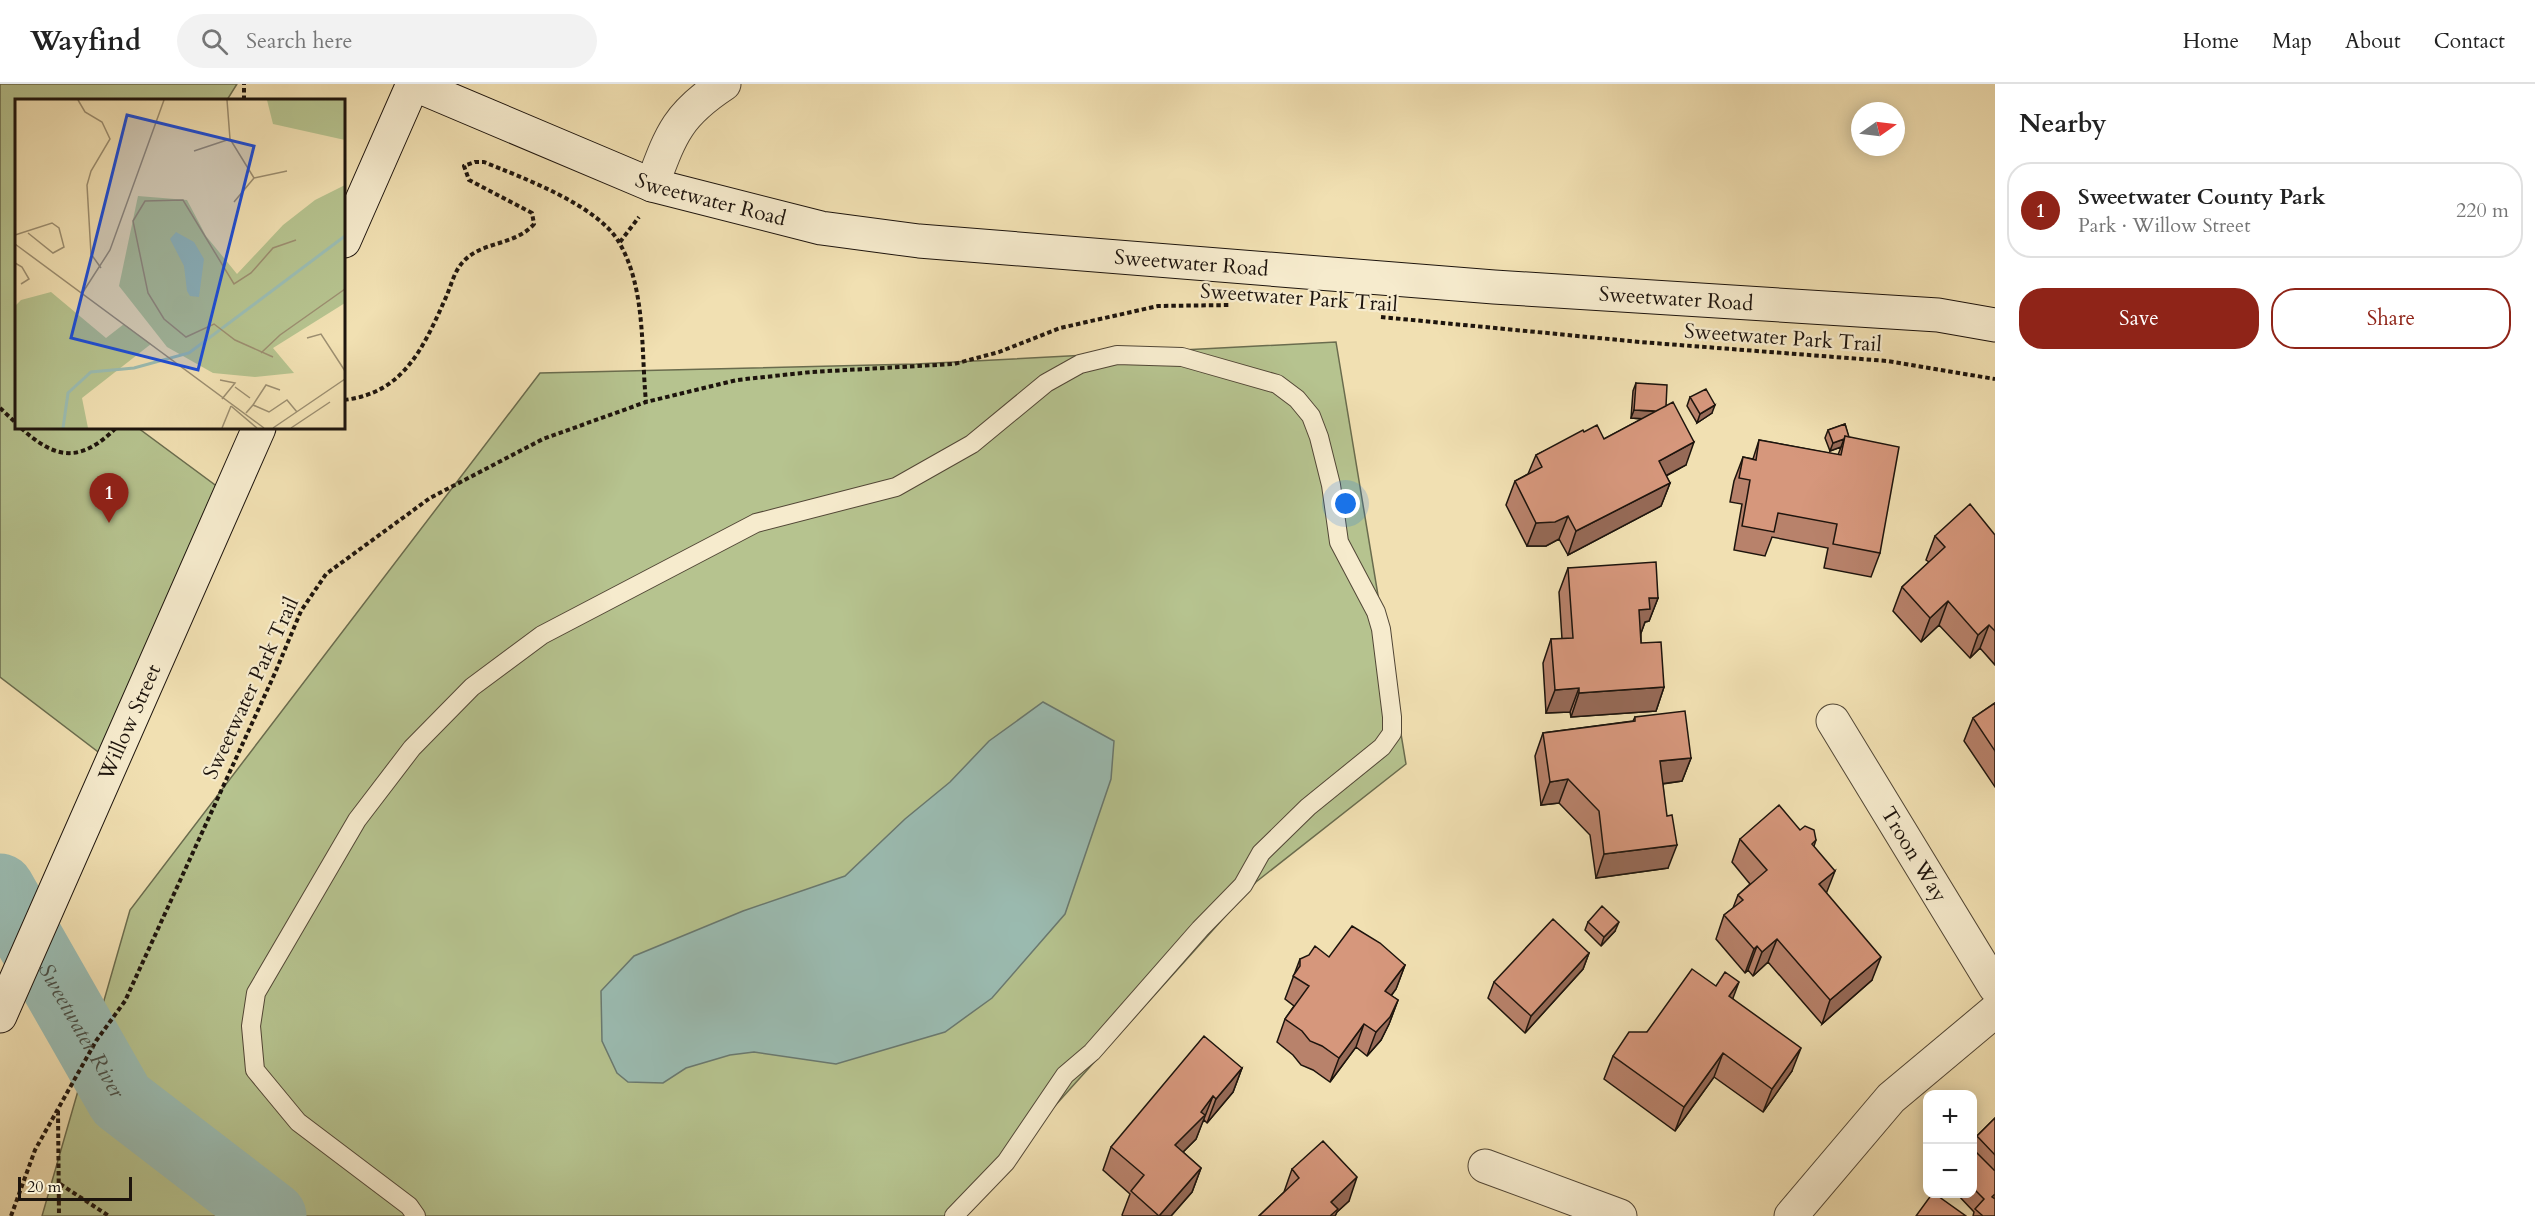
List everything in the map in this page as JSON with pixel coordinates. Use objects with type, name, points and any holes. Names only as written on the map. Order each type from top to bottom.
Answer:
[{"type":"main road","points":[[345,239],[413,84]]},
{"type":"main road","name":"Sweetwater Road","points":[[413,84],[652,185],[821,228],[919,241],[1494,287],[1938,315],[1995,325]]},
{"type":"main road","points":[[652,185],[671,133],[699,100],[724,84]]},
{"type":"main road","name":"Willow Street","points":[[0,1016],[259,429]]},
{"type":"main road","name":"Troon Way","points":[[1833,721],[1995,987]]},
{"type":"main road","points":[[1791,1216],[1891,1098],[1995,1011]]},
{"type":"main road","points":[[1485,1166],[1620,1216]]},
{"type":"lane","points":[[417,1216],[409,1206],[298,1122],[255,1070],[251,1026],[256,993],[357,820],[412,748],[472,687],[542,635],[756,523],[896,487],[972,444],[1046,383],[1080,364],[1117,356],[1182,357],[1277,384],[1297,399],[1311,416],[1319,437],[1331,485],[1339,542],[1376,612],[1381,629],[1392,733],[1382,747],[1308,807],[1261,853],[1243,885],[1200,929],[1092,1052],[1065,1074],[1006,1162],[954,1216]]},
{"type":"path","points":[[345,400],[366,398],[384,389],[409,365],[430,332],[461,264],[467,258],[473,253],[526,233],[534,224],[532,213],[469,180],[464,166],[484,162],[567,200],[603,224],[620,242],[630,267],[638,303],[646,402]]},
{"type":"path","name":"Sweetwater Park Trail","points":[[11,1216],[35,1150],[96,1041],[124,1001],[275,673],[300,611],[326,574],[430,498],[543,439],[646,402],[737,380],[812,372],[954,364],[999,352],[1060,328],[1158,306],[1241,305]]},
{"type":"path","name":"Sweetwater Park Trail","points":[[1370,316],[1640,342],[1887,361],[1995,379]]},
{"type":"path","points":[[0,408],[15,422]]},
{"type":"path","points":[[22,429],[39,444],[56,452],[71,453],[87,451],[115,429]]},
{"type":"path","name":"Sweetwater Park Trail","points":[[58,1110],[59,1216]]},
{"type":"path","points":[[59,1184],[109,1216]]},
{"type":"green space","points":[[0,84],[237,84],[228,99],[15,99],[15,429],[139,429],[230,496],[114,764],[0,677]]},
{"type":"green space","points":[[1336,342],[1406,764],[1256,882],[956,1216],[42,1216],[130,910],[540,373],[916,364]]},
{"type":"water","points":[[1043,702],[1114,741],[1111,779],[1065,914],[992,998],[945,1032],[836,1064],[754,1052],[730,1055],[686,1068],[663,1083],[628,1082],[617,1073],[602,1041],[601,991],[634,956],[743,911],[845,876],[905,819],[950,782],[989,741]]},
{"type":"water","points":[[105,1107],[250,1216],[233,1216],[99,1115]]},
{"type":"building","points":[[1636,383],[1667,385],[1666,406],[1656,411],[1634,410]]},
{"type":"building","points":[[1706,389],[1715,405],[1700,414],[1690,397]]},
{"type":"building","points":[[1673,402],[1694,442],[1659,461],[1670,483],[1576,531],[1568,516],[1555,522],[1536,523],[1515,481],[1542,467],[1536,455],[1597,425],[1604,439]]},
{"type":"building","points":[[1845,424],[1849,437],[1845,436],[1844,439],[1833,443],[1828,430]]},
{"type":"building","points":[[1845,436],[1899,447],[1880,553],[1833,544],[1837,524],[1778,513],[1774,532],[1742,526],[1750,480],[1739,478],[1743,457],[1756,460],[1759,440],[1841,455]]},
{"type":"building","points":[[1970,504],[1995,535],[1995,631],[1989,625],[1978,635],[1948,601],[1930,618],[1902,587],[1945,547],[1935,536]]},
{"type":"building","points":[[1656,562],[1658,598],[1649,598],[1650,609],[1639,610],[1641,643],[1661,642],[1664,687],[1579,693],[1579,688],[1555,690],[1551,639],[1573,638],[1568,568]]},
{"type":"building","points":[[1995,703],[1995,751],[1973,718]]},
{"type":"building","points":[[1685,711],[1691,758],[1660,761],[1667,816],[1672,815],[1677,845],[1604,854],[1599,811],[1568,779],[1550,782],[1543,733],[1635,721],[1635,717]]},
{"type":"building","points":[[1779,805],[1800,830],[1805,826],[1814,830],[1816,840],[1812,844],[1835,871],[1819,884],[1881,957],[1830,1000],[1777,939],[1762,952],[1757,946],[1754,949],[1724,915],[1743,900],[1738,895],[1767,870],[1740,839]]},
{"type":"building","points":[[1602,906],[1619,922],[1604,937],[1588,922]]},
{"type":"building","points":[[1553,919],[1589,953],[1531,1016],[1494,982]]},
{"type":"building","points":[[1352,926],[1380,943],[1405,965],[1385,991],[1398,1000],[1390,1017],[1376,1032],[1364,1024],[1339,1058],[1310,1041],[1302,1031],[1285,1019],[1309,986],[1293,976],[1300,966],[1300,959],[1309,955],[1315,946],[1329,957]]},
{"type":"building","points":[[1692,969],[1716,986],[1725,972],[1739,982],[1729,996],[1801,1048],[1772,1089],[1723,1053],[1684,1107],[1613,1056],[1629,1032],[1647,1032]]},
{"type":"building","points":[[1204,1036],[1242,1068],[1216,1099],[1213,1096],[1201,1112],[1205,1115],[1175,1145],[1201,1168],[1159,1216],[1131,1191],[1144,1175],[1111,1147]]},
{"type":"building","points":[[1995,1118],[1995,1155],[1977,1136]]},
{"type":"building","points":[[1323,1141],[1357,1177],[1331,1202],[1338,1209],[1330,1216],[1259,1216],[1299,1178],[1292,1169]]},
{"type":"building","points":[[1977,1153],[1995,1171],[1995,1194],[1992,1197],[1995,1199],[1995,1216],[1983,1216],[1975,1209],[1984,1199],[1977,1192]]},
{"type":"building","points":[[1929,1198],[1941,1198],[1966,1216],[1916,1216]]},
{"type":"waterway","name":"Sweetwater River","points":[[0,888],[121,1100],[272,1216]]},
{"type":"place","name":"Sweetwater County Park","points":[[109,523]]}]
